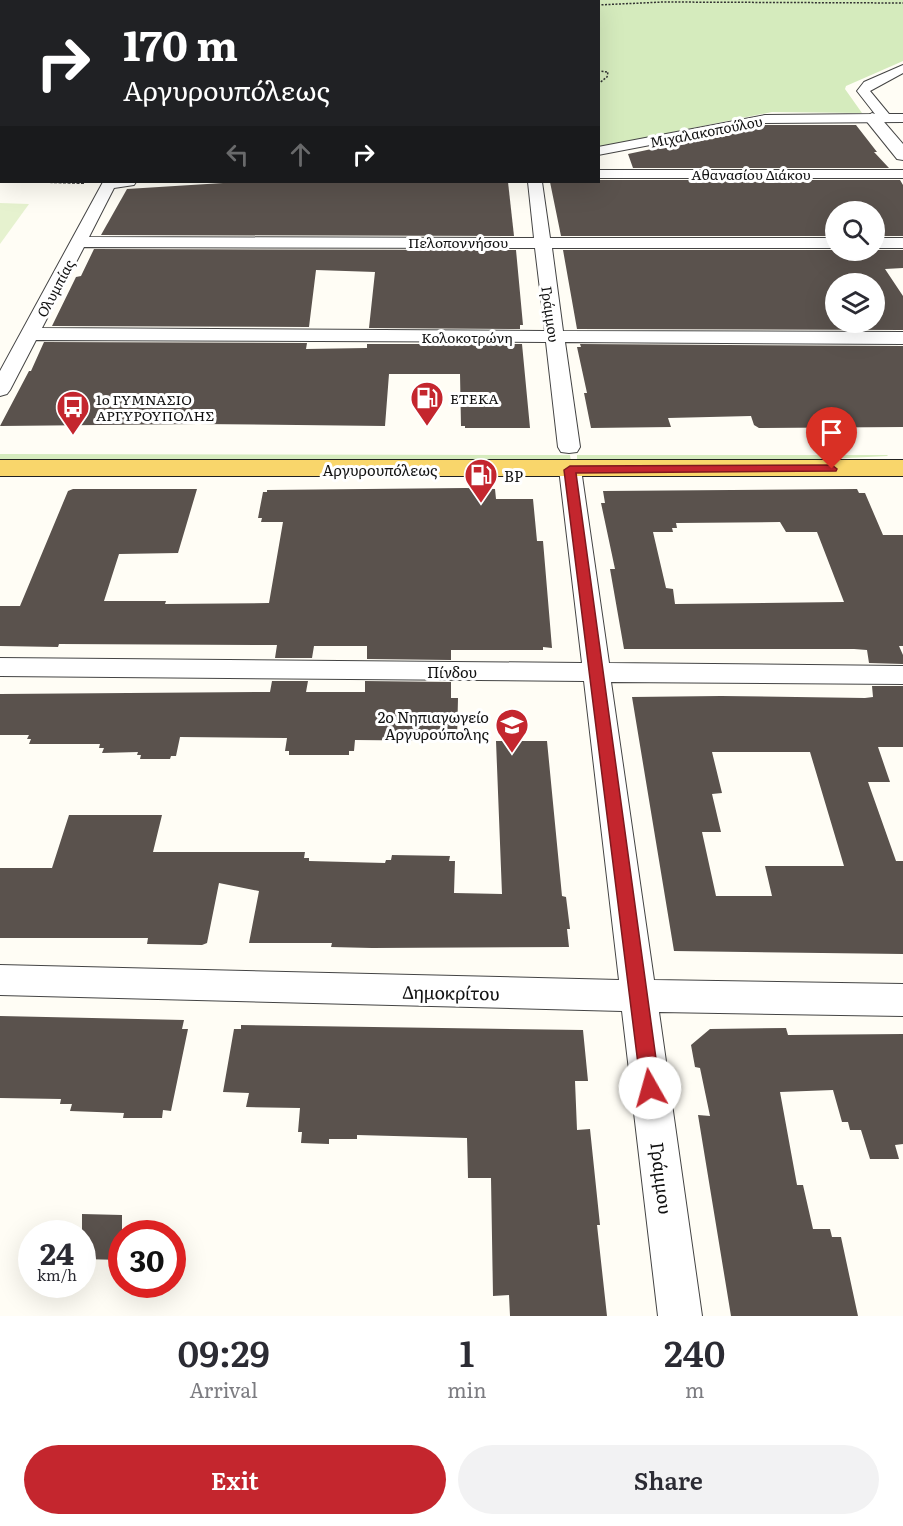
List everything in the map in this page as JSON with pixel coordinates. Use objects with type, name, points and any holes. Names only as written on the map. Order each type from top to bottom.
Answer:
[{"type":"main road","name":"Αργυρουπόλεως","points":[[0,446],[569,458],[903,468]]},
{"type":"main road","name":"Αργυρουπόλεως","points":[[0,468],[569,458],[903,448]]},
{"type":"street","points":[[903,70],[868,85],[863,91],[903,155]]},
{"type":"street","points":[[879,118],[903,139]]},
{"type":"street","name":"Μιχαλακοπούλου","points":[[600,151],[765,119],[903,118]]},
{"type":"street","points":[[615,149],[618,173]]},
{"type":"street","name":"Αθανασίου Διάκου","points":[[600,174],[903,174]]},
{"type":"street","points":[[109,184],[119,183]]},
{"type":"street","name":"Γράμμου","points":[[534,183],[680,1316]]},
{"type":"street","name":"Ολυμπίας","points":[[0,390],[109,184]]},
{"type":"street","name":"Πελοποννήσου","points":[[80,242],[825,243]]},
{"type":"street","points":[[885,243],[903,243]]},
{"type":"street","name":"Κολοκοτρώνη","points":[[31,334],[903,338]]},
{"type":"street","name":"Πίνδου","points":[[0,667],[903,675]]},
{"type":"street","name":"Δημοκρίτου","points":[[0,980],[639,996],[903,1000]]},
{"type":"path","points":[[600,5],[663,2],[903,3]]},
{"type":"path","points":[[600,71],[608,72],[607,77],[600,82]]},
{"type":"path","points":[[77,183],[109,184]]},
{"type":"green space","points":[[600,0],[903,0],[903,61],[846,86],[845,89],[862,113],[772,112],[600,147]]},
{"type":"green space","points":[[0,203],[29,204],[0,244]]},
{"type":"green space","points":[[0,454],[570,455],[571,461],[0,460]]},
{"type":"green space","points":[[577,455],[888,456],[787,461],[577,461]]},
{"type":"building","points":[[765,125],[856,125],[877,152],[874,152],[889,168],[633,168],[628,154]]},
{"type":"building","points":[[600,180],[900,180],[903,185],[903,236],[885,236],[885,201],[825,201],[825,236],[561,236],[550,183],[600,183]]},
{"type":"building","points":[[223,183],[508,183],[514,236],[101,235],[127,189]]},
{"type":"building","points":[[94,249],[516,250],[523,325],[520,325],[520,329],[369,328],[375,272],[316,270],[309,327],[52,326],[76,277],[81,276]]},
{"type":"building","points":[[563,250],[825,250],[825,261],[885,261],[885,250],[903,250],[903,268],[885,269],[903,296],[903,330],[885,330],[885,273],[825,273],[825,330],[577,329]]},
{"type":"building","points":[[44,342],[307,343],[306,349],[367,348],[367,344],[522,344],[530,428],[465,428],[461,426],[460,374],[389,374],[385,426],[198,424],[0,426],[31,371]]},
{"type":"building","points":[[580,344],[903,346],[903,427],[759,428],[754,425],[751,416],[668,418],[671,427],[591,428],[584,393],[587,393],[577,347],[581,347]]},
{"type":"building","points":[[73,489],[197,489],[178,553],[119,554],[104,601],[166,601],[165,604],[269,603],[283,522],[261,522],[262,518],[258,518],[263,492],[267,490],[495,489],[496,499],[533,499],[537,541],[543,541],[552,648],[543,647],[543,650],[451,650],[451,660],[367,659],[367,646],[314,646],[312,658],[275,658],[277,645],[0,646],[0,606],[20,606],[68,491]]},
{"type":"building","points":[[857,489],[859,493],[865,493],[883,535],[903,535],[903,646],[899,646],[903,655],[903,664],[869,663],[867,650],[854,649],[624,649],[610,569],[615,569],[601,503],[605,503],[603,491]],"holes":[[[780,522],[786,532],[817,532],[844,602],[675,604],[673,589],[666,588],[653,532],[673,532],[672,528],[677,528],[676,523]]]},
{"type":"building","points":[[272,681],[308,681],[306,692],[365,692],[365,681],[451,682],[451,698],[458,698],[457,741],[355,740],[354,751],[349,751],[349,755],[289,755],[289,751],[285,751],[287,738],[180,737],[176,756],[171,756],[170,759],[140,759],[141,755],[137,755],[138,752],[102,753],[104,748],[99,748],[100,744],[29,744],[31,739],[27,739],[29,735],[0,735],[0,694],[270,692]]},
{"type":"building","points":[[872,686],[903,686],[903,747],[878,747],[890,782],[868,782],[896,861],[903,861],[903,954],[674,951],[632,697],[873,697]],"holes":[[[712,752],[810,752],[844,866],[765,866],[772,896],[716,896],[702,832],[721,832],[712,794],[722,793]]]},
{"type":"building","points":[[496,741],[547,741],[562,896],[566,897],[570,929],[567,929],[569,947],[372,948],[331,947],[332,943],[249,943],[259,891],[219,883],[207,943],[202,945],[147,944],[148,938],[0,938],[0,868],[52,868],[69,815],[162,815],[153,852],[305,852],[304,858],[309,858],[309,861],[385,863],[386,860],[391,860],[392,855],[450,856],[449,861],[455,861],[454,893],[502,894]]},
{"type":"building","points":[[0,1016],[184,1020],[182,1029],[188,1029],[171,1111],[163,1110],[162,1118],[123,1118],[124,1113],[70,1111],[72,1104],[60,1104],[61,1099],[0,1098]]},
{"type":"building","points":[[241,1025],[583,1030],[588,1081],[575,1081],[577,1130],[590,1129],[607,1316],[510,1316],[509,1295],[493,1296],[491,1178],[468,1178],[467,1138],[357,1135],[357,1139],[329,1139],[329,1144],[301,1143],[302,1132],[298,1132],[300,1108],[246,1107],[249,1093],[223,1092],[234,1029],[241,1029]]},
{"type":"building","points":[[786,1028],[788,1035],[903,1034],[903,1144],[895,1145],[899,1159],[870,1159],[861,1130],[850,1130],[848,1122],[842,1122],[833,1090],[780,1092],[797,1185],[803,1185],[813,1229],[830,1229],[832,1237],[841,1237],[858,1316],[731,1316],[698,1115],[710,1116],[700,1068],[695,1067],[691,1045],[710,1029]]},
{"type":"building","points":[[82,1214],[122,1215],[122,1220],[108,1220],[108,1260],[96,1259],[96,1220],[82,1220]]},
{"type":"place","name":"ΕΤΕΚΑ","points":[[427,427]]},
{"type":"place","name":"1ο ΓΥΜΝΑΣΙΟ ΑΡΓΥΡΟΥΠΟΛΗΣ","points":[[73,436]]},
{"type":"place","name":"BP","points":[[481,504]]},
{"type":"place","name":"2ο Νηπιαγωγείο Αργυρούπολης","points":[[512,754]]},
{"type":"route","points":[[650,1088],[570,470],[832,469]]}]
